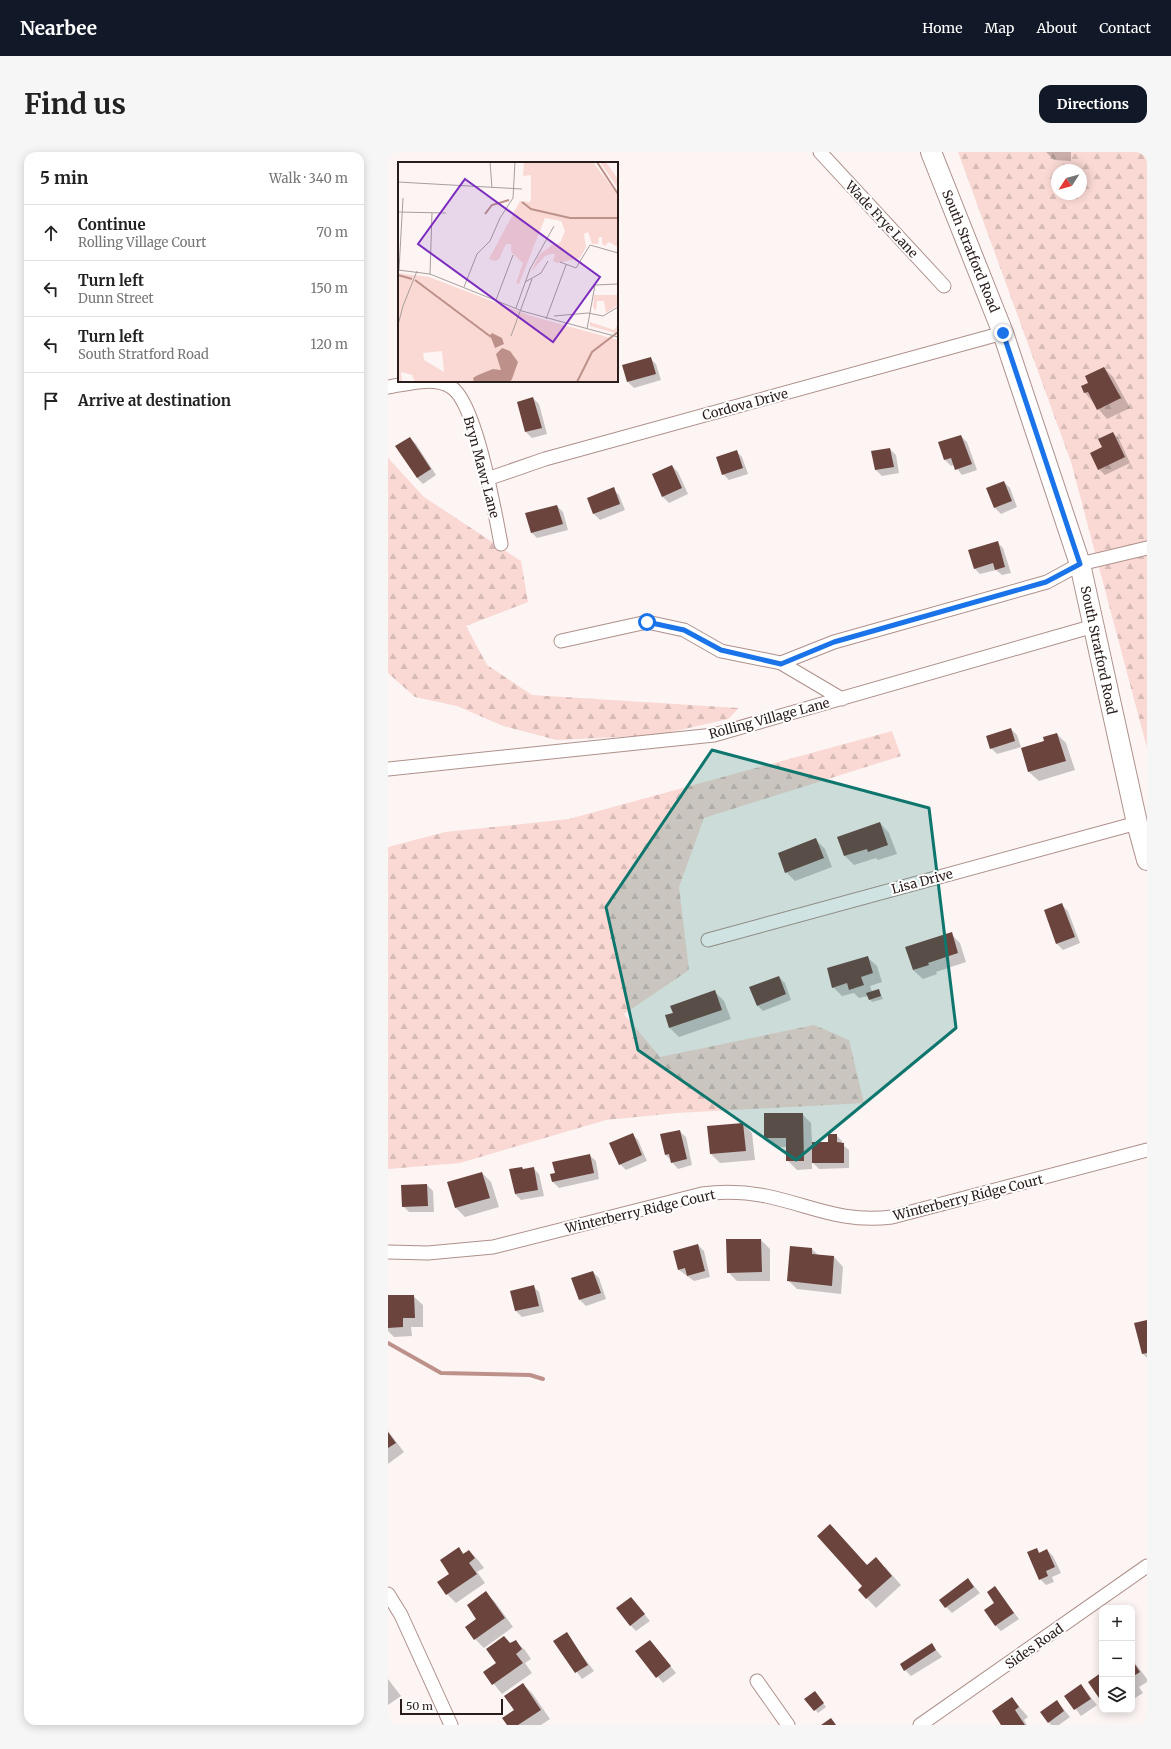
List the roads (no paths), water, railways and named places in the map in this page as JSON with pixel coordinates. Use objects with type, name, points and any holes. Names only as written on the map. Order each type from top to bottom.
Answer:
[{"type":"main road","name":"South Stratford Road","points":[[931,152],[1003,333],[1080,564],[1137,823],[1147,860]]},
{"type":"street","name":"Wade Frye Lane","points":[[820,152],[944,286]]},
{"type":"street","name":"Cordova Drive","points":[[488,479],[545,459],[1003,333]]},
{"type":"street","name":"Bryn Mawr Lane","points":[[388,387],[428,382],[440,383],[455,390],[468,414],[488,479],[501,544]]},
{"type":"street","points":[[781,664],[834,642],[1046,582],[1080,564],[1147,548]]},
{"type":"street","points":[[561,641],[647,622],[684,630],[721,650],[781,664],[842,699]]},
{"type":"street","name":"Rolling Village Lane","points":[[388,769],[714,735],[1094,626]]},
{"type":"street","name":"Lisa Drive","points":[[708,940],[1137,823]]},
{"type":"street","name":"Winterberry Ridge Court","points":[[388,1252],[434,1253],[493,1247],[702,1194],[721,1192],[764,1196],[842,1216],[875,1219],[892,1217],[1147,1150]]},
{"type":"street","name":"Sides Road","points":[[920,1725],[1147,1566]]},
{"type":"street","points":[[388,1594],[401,1615],[451,1725]]},
{"type":"street","points":[[756,1681],[788,1725]]},
{"type":"waterway","points":[[388,1343],[441,1373],[530,1375],[543,1379]]}]
